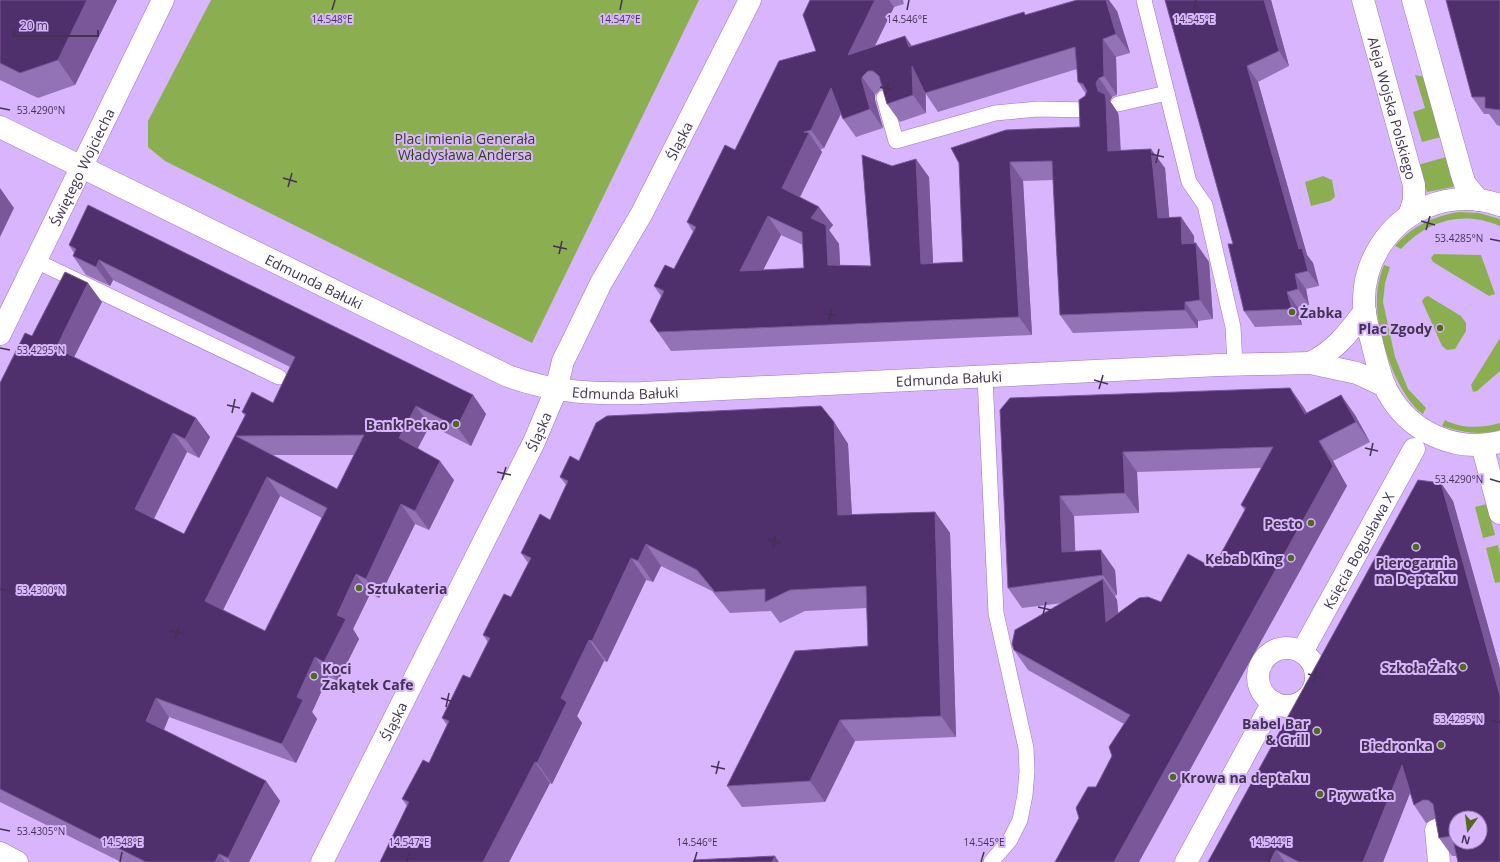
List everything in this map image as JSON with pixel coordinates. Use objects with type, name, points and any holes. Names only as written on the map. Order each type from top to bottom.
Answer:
[{"type":"street","name":"Świętego Wojciecha","points":[[0,334],[5,311],[36,261],[163,0]]},
{"type":"street","name":"Śląska","points":[[322,862],[534,442],[556,390],[563,361],[601,283],[638,219],[750,0]]},
{"type":"street","name":"Aleja Wojska Polskiego","points":[[1363,0],[1414,185],[1414,200],[1409,216]]},
{"type":"street","points":[[1413,0],[1462,175],[1465,184],[1478,200]]},
{"type":"street","name":"Edmunda Bałuki","points":[[0,127],[508,376],[556,390],[598,394],[642,393],[1235,365],[1310,363],[1357,373],[1385,386]]},
{"type":"street","points":[[1500,206],[1478,200],[1462,199],[1441,202],[1421,209],[1409,216],[1388,234],[1372,261],[1365,289],[1365,311],[1385,386],[1404,414],[1425,431],[1448,441],[1491,444],[1500,513]]},
{"type":"street","name":"Edmunda Bałuki","points":[[1310,363],[1325,356],[1338,345],[1365,311]]},
{"type":"street","name":"Księcia Bogusława X","points":[[1302,652],[1414,449]]},
{"type":"street","points":[[1294,648],[1310,658],[1316,672],[1315,686],[1310,695],[1303,702],[1284,706],[1273,702],[1261,689],[1258,681],[1262,663],[1275,650],[1294,648]]},
{"type":"street","points":[[1186,862],[1273,702]]},
{"type":"street","points":[[1436,830],[1439,862]]},
{"type":"street","points":[[0,853],[17,862]]},
{"type":"lane","points":[[1144,0],[1190,182],[1205,205],[1233,327],[1235,365]]},
{"type":"lane","points":[[1118,104],[1168,93]]},
{"type":"lane","points":[[884,98],[896,141],[995,113],[1038,109],[1091,110]]},
{"type":"lane","points":[[36,261],[279,377]]},
{"type":"lane","points":[[985,377],[996,613],[1026,748],[1027,771],[1025,795],[1020,820],[1010,840],[991,862]]},
{"type":"green space","name":"Plac imienia Generała Władysława Andersa","points":[[211,0],[699,0],[532,343],[165,161],[148,147],[148,121]]},
{"type":"green space","points":[[1415,75],[1425,77],[1441,137],[1422,142],[1413,112],[1425,108]]},
{"type":"green space","points":[[1446,157],[1454,183],[1453,187],[1427,192],[1418,165]]},
{"type":"green space","points":[[1323,176],[1332,180],[1335,197],[1330,201],[1311,206],[1305,182]]},
{"type":"green space","points":[[1459,212],[1479,213],[1500,219],[1500,226],[1486,221],[1473,219],[1447,221],[1434,225],[1423,231],[1411,239],[1401,249],[1395,246],[1409,233],[1424,223],[1441,216]]},
{"type":"green space","points":[[1434,254],[1481,255],[1495,294],[1489,296],[1433,262],[1431,258]]},
{"type":"green space","points":[[1384,265],[1390,267],[1385,283],[1383,302],[1395,357],[1408,389],[1426,408],[1423,414],[1413,405],[1404,392],[1389,361],[1384,344],[1377,311],[1377,297],[1379,281]]},
{"type":"green space","points":[[1428,296],[1461,316],[1466,323],[1466,331],[1455,349],[1447,350],[1442,346],[1422,301]]},
{"type":"green space","points":[[1500,338],[1500,371],[1477,391],[1473,392],[1471,385]]},
{"type":"green space","points":[[1445,420],[1458,425],[1472,427],[1500,423],[1500,430],[1478,433],[1456,430],[1442,426]]},
{"type":"green space","points":[[1487,504],[1495,535],[1483,538],[1475,507]]},
{"type":"green space","points":[[1498,545],[1500,554],[1500,582],[1495,583],[1486,548]]},
{"type":"building","points":[[0,0],[87,0],[58,60],[20,73],[0,63]]},
{"type":"building","points":[[810,0],[875,0],[848,55],[905,36],[909,47],[1024,12],[1025,15],[1077,0],[1106,0],[1116,34],[1103,39],[1104,76],[1099,78],[1096,83],[1098,91],[1105,94],[1108,151],[1151,149],[1158,218],[1181,217],[1182,244],[1196,243],[1200,300],[1185,302],[1185,310],[1060,315],[1052,161],[1010,162],[1019,317],[658,332],[650,321],[664,291],[654,286],[665,265],[674,269],[696,227],[687,222],[725,145],[735,150],[779,61],[816,51],[803,15]],"holes":[[[1075,47],[1078,82],[1083,84],[1087,91],[1085,96],[1079,100],[1080,127],[1006,130],[951,148],[959,163],[963,262],[921,264],[916,159],[892,166],[862,155],[871,266],[828,265],[826,225],[811,218],[819,207],[782,188],[809,133],[804,132],[811,130],[831,88],[843,119],[870,109],[862,81],[862,77],[868,71],[873,71],[879,76],[887,104],[913,95],[912,66],[925,93]],[[768,216],[802,232],[804,268],[740,271]]]},
{"type":"building","points":[[1165,0],[1264,0],[1279,51],[1247,66],[1299,249],[1302,248],[1308,271],[1295,274],[1298,289],[1287,292],[1292,309],[1244,311],[1228,244],[1233,244]]},
{"type":"building","points":[[1446,0],[1500,0],[1500,110],[1485,108],[1485,97],[1472,97]]},
{"type":"building","points":[[88,205],[473,395],[457,427],[416,406],[399,438],[440,461],[415,511],[401,504],[366,579],[356,574],[337,615],[346,619],[324,662],[315,657],[297,697],[303,700],[282,744],[156,698],[146,721],[266,781],[228,858],[219,854],[215,862],[146,862],[0,789],[0,383],[25,333],[32,336],[65,272],[88,283],[56,348],[196,418],[185,439],[173,433],[135,509],[184,534],[246,414],[242,412],[252,392],[273,403],[295,357],[99,260],[96,267],[73,256],[76,249],[69,245]],"holes":[[[364,435],[337,489],[236,436]],[[267,477],[327,508],[265,631],[205,601]]]},
{"type":"building","points":[[1290,388],[1305,414],[1341,395],[1356,422],[1319,441],[1333,466],[1114,862],[1055,862],[1079,818],[1076,808],[1088,787],[1096,787],[1112,756],[1109,747],[1130,715],[1014,650],[1012,644],[1015,630],[1103,579],[1106,622],[1139,598],[1148,597],[1161,602],[1188,554],[1213,568],[1246,508],[1241,505],[1273,447],[1123,452],[1125,493],[1060,496],[1062,552],[1101,550],[1103,575],[1008,588],[1000,410],[1010,398]]},
{"type":"building","points":[[821,406],[834,422],[838,515],[935,512],[941,716],[840,720],[810,781],[727,786],[795,651],[868,646],[866,586],[790,590],[765,602],[765,589],[715,592],[697,570],[646,544],[638,561],[631,558],[592,641],[589,640],[561,698],[567,702],[537,763],[535,762],[483,862],[380,862],[409,802],[402,799],[423,760],[429,763],[449,721],[442,718],[463,675],[470,678],[490,638],[483,635],[489,623],[504,594],[511,597],[531,558],[521,553],[540,514],[550,520],[568,481],[560,477],[570,456],[579,461],[596,423],[607,416]]},
{"type":"building","points":[[1418,480],[1441,483],[1500,696],[1500,862],[1458,862],[1455,850],[1488,850],[1488,810],[1448,810],[1448,837],[1439,838],[1433,804],[1428,800],[1423,800],[1414,805],[1402,765],[1363,862],[1299,862],[1276,850],[1270,862],[1208,862]]},
{"type":"building","points":[[775,856],[772,862],[693,862],[694,860]]},
{"type":"place","name":"Żabka","points":[[1292,312]]},
{"type":"place","name":"Plac Zgody","points":[[1440,328]]},
{"type":"place","name":"Bank Pekao","points":[[456,424]]},
{"type":"place","name":"Pesto","points":[[1311,523]]},
{"type":"place","name":"Pierogarnia na Deptaku","points":[[1416,547]]},
{"type":"place","name":"Kebab King","points":[[1291,558]]},
{"type":"place","name":"Sztukateria","points":[[359,588]]},
{"type":"place","name":"Szkoła Żak","points":[[1463,667]]},
{"type":"place","name":"Koci Zakątek Cafe","points":[[314,676]]},
{"type":"place","name":"Babel Bar & Grill","points":[[1317,731]]},
{"type":"place","name":"Biedronka","points":[[1441,745]]},
{"type":"place","name":"Krowa na deptaku","points":[[1173,777]]},
{"type":"place","name":"Prywatka","points":[[1320,794]]}]
